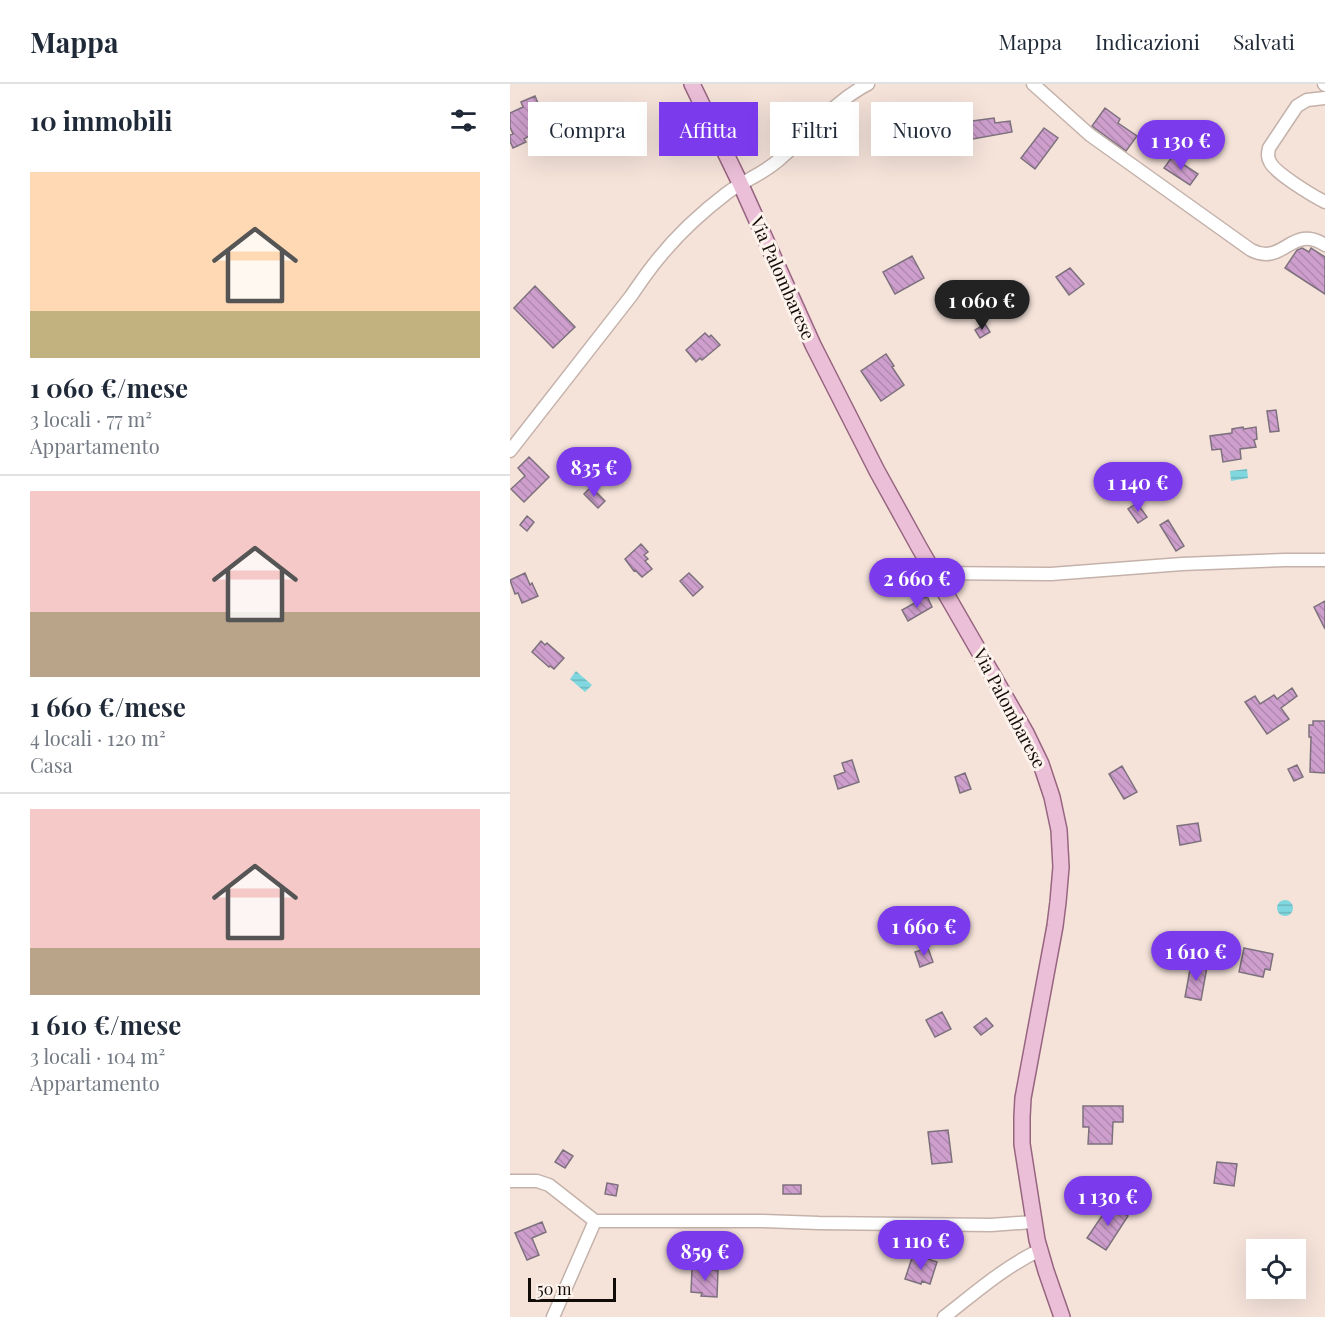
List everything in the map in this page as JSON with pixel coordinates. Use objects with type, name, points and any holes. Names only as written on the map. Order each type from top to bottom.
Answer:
[{"type":"main road","name":"Via Palombarese","points":[[692,84],[825,369],[886,488],[1029,738],[1045,774],[1058,819],[1061,855],[1058,902],[1022,1112],[1023,1154],[1033,1222],[1062,1317]]},
{"type":"street","points":[[510,451],[659,257],[703,212],[740,183],[770,168],[826,114],[867,84]]},
{"type":"street","points":[[1033,84],[1090,135],[1251,250],[1260,254],[1274,253],[1309,237],[1325,245]]},
{"type":"street","points":[[1325,98],[1307,100],[1297,106],[1269,148],[1268,155],[1272,166],[1279,172],[1325,202]]},
{"type":"street","points":[[934,573],[1034,574],[1194,563],[1325,560]]},
{"type":"street","points":[[510,1180],[533,1180],[545,1183],[595,1221],[755,1220],[991,1225],[1033,1222]]},
{"type":"street","points":[[553,1317],[595,1221]]},
{"type":"street","points":[[944,1317],[1002,1272],[1040,1250]]},
{"type":"water","points":[[1247,469],[1248,478],[1231,481],[1230,471]]},
{"type":"water","points":[[576,671],[592,685],[585,692],[570,679]]},
{"type":"water","points":[[1285,900],[1291,902],[1293,908],[1291,914],[1285,916],[1279,914],[1277,908],[1279,902]]},
{"type":"building","points":[[535,96],[538,102],[528,102],[528,137],[524,139],[526,142],[513,148],[510,141],[510,135],[513,134],[510,127],[510,113],[523,107],[521,102]]},
{"type":"building","points":[[1105,108],[1120,119],[1118,123],[1137,136],[1126,151],[1092,126]]},
{"type":"building","points":[[994,118],[995,123],[1010,121],[1012,132],[973,139],[973,121]]},
{"type":"building","points":[[1044,128],[1058,138],[1035,169],[1021,158]]},
{"type":"building","points":[[1172,157],[1198,174],[1190,185],[1164,168]]},
{"type":"building","points":[[1302,248],[1309,252],[1311,248],[1325,257],[1325,294],[1285,268],[1297,250]]},
{"type":"building","points":[[912,256],[924,278],[895,294],[883,272]]},
{"type":"building","points":[[1070,268],[1084,284],[1069,295],[1056,277]]},
{"type":"building","points":[[535,286],[575,327],[553,348],[514,308]]},
{"type":"building","points":[[985,324],[990,332],[980,338],[975,330]]},
{"type":"building","points":[[705,333],[709,337],[711,335],[720,345],[702,360],[700,358],[696,362],[686,350]]},
{"type":"building","points":[[886,354],[904,385],[881,401],[861,371]]},
{"type":"building","points":[[1276,410],[1279,431],[1270,432],[1267,411]]},
{"type":"building","points":[[1243,427],[1244,429],[1256,427],[1257,439],[1254,440],[1256,447],[1240,449],[1241,459],[1223,462],[1221,449],[1212,450],[1210,436],[1232,433],[1232,429]]},
{"type":"building","points":[[529,457],[549,477],[524,502],[511,489],[525,476],[518,468]]},
{"type":"building","points":[[591,487],[605,501],[598,508],[584,494]]},
{"type":"building","points":[[1137,503],[1147,517],[1138,523],[1128,509]]},
{"type":"building","points":[[527,516],[534,522],[527,531],[520,525]]},
{"type":"building","points":[[1168,520],[1184,546],[1176,551],[1160,525]]},
{"type":"building","points":[[641,544],[648,552],[644,555],[648,559],[645,561],[652,569],[642,577],[625,559]]},
{"type":"building","points":[[525,573],[538,596],[522,603],[518,593],[515,594],[510,580]]},
{"type":"building","points":[[689,573],[703,587],[693,596],[680,581]]},
{"type":"building","points":[[927,596],[932,607],[908,621],[902,610]]},
{"type":"building","points":[[1325,601],[1325,629],[1314,607]]},
{"type":"building","points":[[541,641],[545,645],[547,643],[564,658],[554,669],[532,652]]},
{"type":"building","points":[[1292,688],[1297,696],[1281,708],[1289,719],[1267,734],[1245,702],[1255,696],[1260,704],[1274,695],[1277,699]]},
{"type":"building","points":[[1313,721],[1325,721],[1325,773],[1310,772],[1309,725],[1313,725]]},
{"type":"building","points":[[852,760],[859,782],[838,789],[834,776],[845,772],[842,763]]},
{"type":"building","points":[[1297,765],[1303,777],[1294,781],[1288,769]]},
{"type":"building","points":[[1122,766],[1137,792],[1124,799],[1109,774]]},
{"type":"building","points":[[965,773],[971,789],[960,793],[955,777]]},
{"type":"building","points":[[1198,823],[1201,841],[1180,845],[1177,826]]},
{"type":"building","points":[[927,908],[928,922],[898,924],[896,911]]},
{"type":"building","points":[[928,948],[933,962],[920,967],[915,952]]},
{"type":"building","points":[[1244,948],[1273,954],[1270,970],[1265,969],[1263,977],[1239,972]]},
{"type":"building","points":[[1191,964],[1207,967],[1201,1000],[1185,997]]},
{"type":"building","points":[[942,1012],[951,1029],[935,1037],[926,1020]]},
{"type":"building","points":[[986,1018],[993,1026],[981,1035],[974,1027]]},
{"type":"building","points":[[1083,1106],[1123,1106],[1123,1122],[1113,1122],[1112,1144],[1088,1144],[1089,1127],[1083,1127]]},
{"type":"building","points":[[948,1130],[952,1162],[932,1164],[928,1132]]},
{"type":"building","points":[[563,1150],[573,1156],[565,1168],[555,1162]]},
{"type":"building","points":[[1217,1162],[1237,1164],[1234,1186],[1214,1183]]},
{"type":"building","points":[[607,1183],[618,1185],[616,1196],[605,1194]]},
{"type":"building","points":[[783,1185],[801,1185],[801,1194],[783,1194]]},
{"type":"building","points":[[1110,1204],[1128,1216],[1106,1250],[1087,1238]]},
{"type":"building","points":[[542,1222],[546,1232],[532,1238],[539,1255],[527,1260],[515,1233]]},
{"type":"building","points":[[922,1257],[937,1262],[930,1284],[905,1279],[912,1258],[921,1260]]},
{"type":"building","points":[[692,1269],[718,1270],[717,1297],[701,1296],[702,1293],[691,1292]]}]
